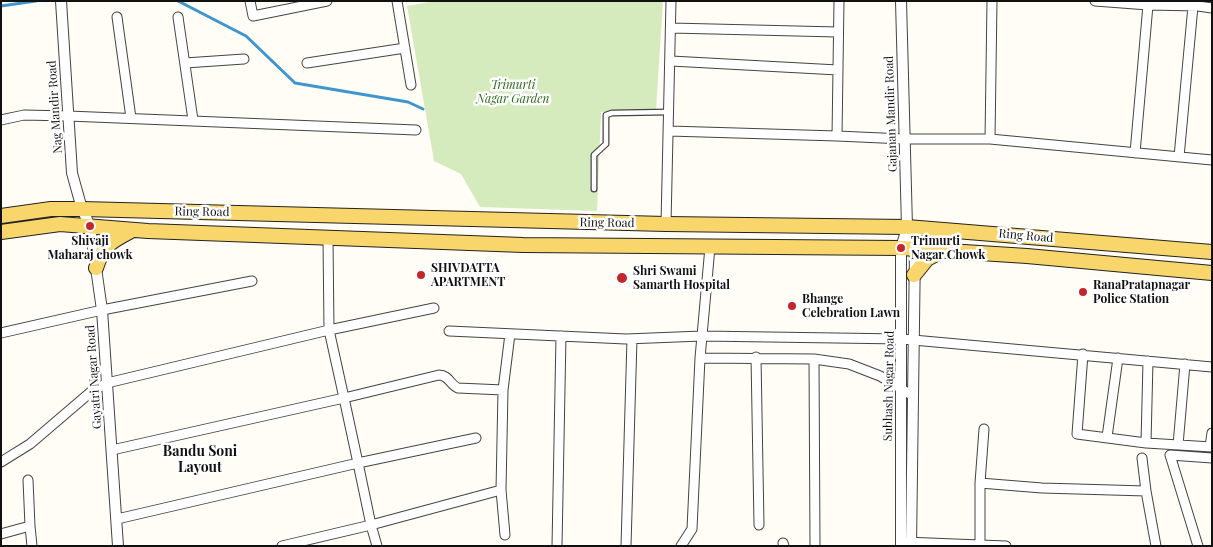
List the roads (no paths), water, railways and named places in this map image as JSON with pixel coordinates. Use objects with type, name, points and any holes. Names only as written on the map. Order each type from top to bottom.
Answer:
[{"type":"main road","name":"Ring Road","points":[[1,216],[51,209],[82,209],[666,224],[907,226],[1212,252]]},
{"type":"main road","points":[[1,232],[60,224],[133,230],[328,239],[523,245],[908,248],[1027,256],[1212,273]]},
{"type":"main road","points":[[96,268],[100,256],[108,244],[133,230]]},
{"type":"main road","points":[[914,274],[927,259],[942,251]]},
{"type":"street","points":[[250,1],[253,16],[327,1]]},
{"type":"street","points":[[666,224],[671,1]]},
{"type":"street","points":[[837,136],[839,1]]},
{"type":"street","name":"Gajanan Mandir Road","points":[[901,1],[908,248]]},
{"type":"street","points":[[990,139],[992,1]]},
{"type":"street","points":[[1095,1],[1148,5],[1211,6]]},
{"type":"street","name":"Nag Mandir Road","points":[[61,2],[72,173],[82,209]]},
{"type":"street","points":[[400,2],[411,85]]},
{"type":"street","points":[[1135,153],[1148,5]]},
{"type":"street","points":[[1179,157],[1193,6]]},
{"type":"street","points":[[117,17],[131,118]]},
{"type":"street","points":[[178,17],[193,120]]},
{"type":"street","points":[[671,28],[838,32]]},
{"type":"street","points":[[307,63],[405,48]]},
{"type":"street","points":[[184,63],[244,59]]},
{"type":"street","points":[[670,61],[838,70]]},
{"type":"street","points":[[1,120],[24,115],[68,116],[416,130]]},
{"type":"street","points":[[669,131],[904,139],[990,139],[1212,160]]},
{"type":"street","name":"Gayatri Nagar Road","points":[[82,209],[90,226],[102,310],[118,546]]},
{"type":"street","points":[[328,239],[329,330],[377,546]]},
{"type":"street","points":[[681,546],[692,529],[701,347],[710,247]]},
{"type":"street","points":[[908,248],[914,274],[913,396],[906,544],[1006,546]]},
{"type":"street","name":"Subhash Nagar Road","points":[[906,544],[901,389],[908,248]]},
{"type":"street","points":[[1,333],[102,310],[252,281]]},
{"type":"street","points":[[1,462],[30,444],[92,391],[107,383],[329,330],[434,308]]},
{"type":"street","points":[[449,331],[632,339],[701,347],[756,357],[814,359],[848,364],[880,376],[913,396]]},
{"type":"street","points":[[505,535],[501,490],[503,390],[510,334]]},
{"type":"street","points":[[557,546],[561,336]]},
{"type":"street","points":[[626,546],[632,339]]},
{"type":"street","points":[[701,347],[913,340],[1212,367]]},
{"type":"street","points":[[1083,354],[1077,434],[1146,443],[1211,447],[1212,433]]},
{"type":"street","points":[[756,357],[759,525]]},
{"type":"street","points":[[1107,437],[1118,358]]},
{"type":"street","points":[[814,359],[815,546]]},
{"type":"street","points":[[1146,443],[1148,361]]},
{"type":"street","points":[[1178,446],[1185,364]]},
{"type":"street","points":[[112,450],[439,375],[446,376],[458,388],[503,390]]},
{"type":"street","points":[[980,545],[980,483],[984,429]]},
{"type":"street","points":[[117,519],[358,463],[476,438]]},
{"type":"street","points":[[1198,546],[1170,455],[1212,458]]},
{"type":"street","points":[[1142,458],[1156,546]]},
{"type":"street","points":[[28,480],[32,546]]},
{"type":"street","points":[[980,483],[1042,488],[1146,490]]},
{"type":"street","points":[[282,546],[371,525],[501,490]]},
{"type":"street","points":[[1,534],[30,526]]},
{"type":"lane","points":[[594,189],[593,158],[595,153],[606,144],[606,116],[612,113],[669,112]]},
{"type":"waterway","points":[[1,6],[36,1]]},
{"type":"waterway","points":[[178,1],[246,36],[295,83],[408,102],[423,109]]},
{"type":"place","name":"Shivaji Maharaj chowk","points":[[90,226]]},
{"type":"place","name":"Trimurti Nagar Chowk","points":[[901,248]]},
{"type":"place","name":"SHIVDATTA APARTMENT","points":[[421,275]]},
{"type":"place","name":"Shri Swami Samarth Hospital","points":[[622,278]]},
{"type":"place","name":"RanaPratapnagar Police Station","points":[[1083,292]]},
{"type":"place","name":"Bhange Celebration Lawn","points":[[792,306]]},
{"type":"district","name":"Bandu Soni Layout","points":[[200,460]]},
{"type":"park label","name":"Trimurti Nagar Garden","points":[[513,92]]}]
